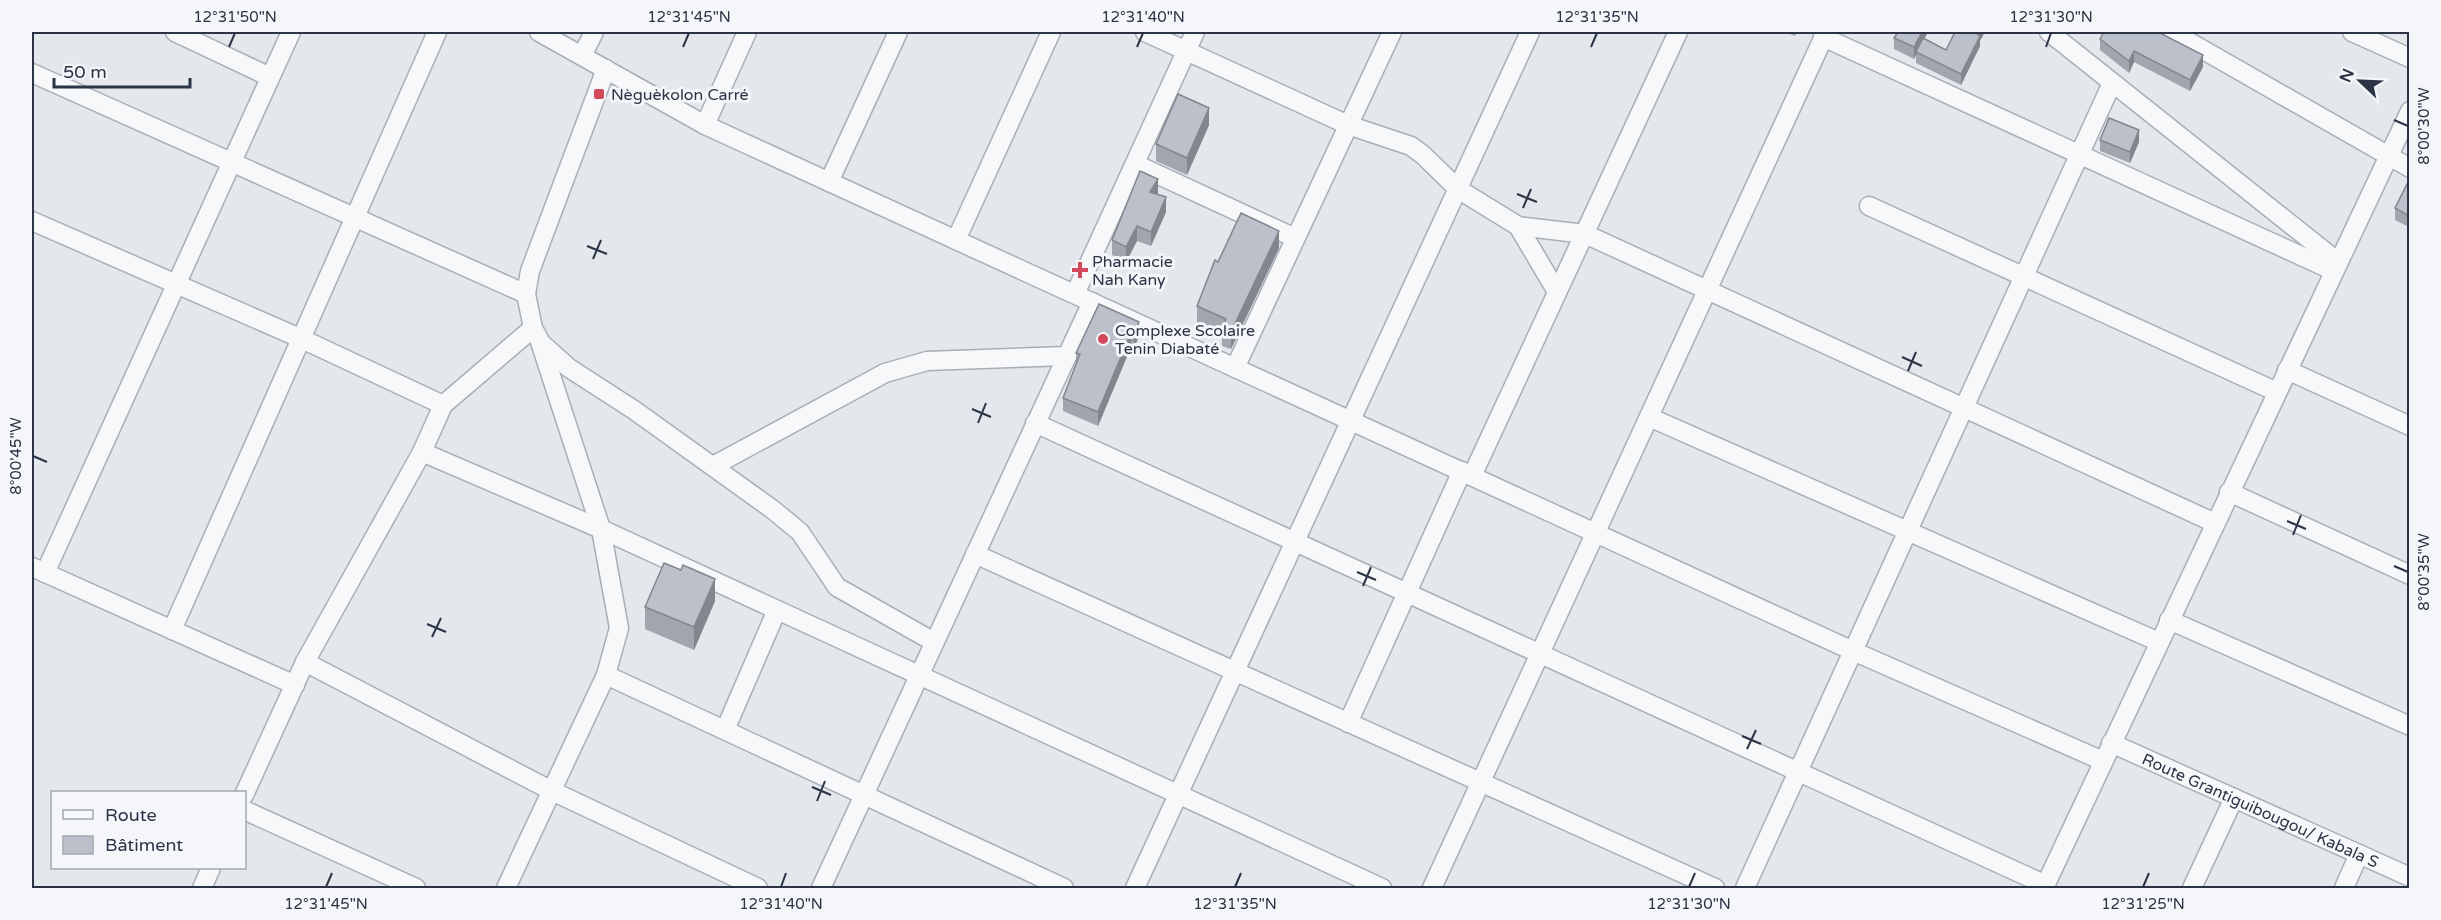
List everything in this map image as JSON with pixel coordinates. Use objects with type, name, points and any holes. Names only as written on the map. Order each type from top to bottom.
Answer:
[{"type":"street","points":[[175,32],[270,77]]},
{"type":"street","points":[[291,32],[176,284],[38,570],[295,684]]},
{"type":"street","points":[[172,630],[437,32]]},
{"type":"street","points":[[539,32],[583,54],[705,125],[1853,651],[2103,761]]},
{"type":"street","points":[[583,54],[594,32]]},
{"type":"street","points":[[705,125],[747,32]]},
{"type":"street","points":[[829,182],[898,32]]},
{"type":"street","points":[[956,240],[1051,32]]},
{"type":"street","points":[[1145,32],[1348,125],[1411,146],[1458,189],[1518,226],[1585,234],[2215,523]]},
{"type":"street","points":[[821,888],[1066,356],[1083,298],[1135,164],[1195,32]]},
{"type":"street","points":[[1235,368],[1392,32]]},
{"type":"street","points":[[1135,888],[1530,32]]},
{"type":"street","points":[[1348,723],[1407,593],[1585,234],[1678,32]]},
{"type":"street","points":[[2049,32],[2336,266]]},
{"type":"street","points":[[2172,32],[2409,168]]},
{"type":"street","points":[[2352,32],[2409,58]]},
{"type":"street","points":[[1432,888],[1825,34],[2079,154],[2336,266]]},
{"type":"street","points":[[506,888],[606,675],[619,628],[601,529],[525,294],[531,271],[606,69]]},
{"type":"street","points":[[32,73],[525,294]]},
{"type":"street","points":[[1745,888],[2112,83]]},
{"type":"street","points":[[1035,423],[1540,653],[2045,887],[2409,111]]},
{"type":"street","points":[[1135,164],[1295,238]]},
{"type":"street","points":[[1869,206],[2277,392]]},
{"type":"street","points":[[1518,226],[1557,292]]},
{"type":"street","points":[[34,228],[176,284],[302,339],[443,405]]},
{"type":"street","points":[[246,791],[305,662],[422,452],[443,405],[537,336]]},
{"type":"street","points":[[537,336],[569,368],[634,410],[772,509],[800,532],[837,587],[934,642]]},
{"type":"street","points":[[712,466],[885,373],[927,361],[1066,356]]},
{"type":"street","points":[[2287,370],[2409,426]]},
{"type":"street","points":[[1649,417],[2159,642]]},
{"type":"street","points":[[422,452],[601,529],[1382,888]]},
{"type":"street","points":[[2229,492],[2409,576]]},
{"type":"street","points":[[975,554],[1715,888]]},
{"type":"street","points":[[725,730],[777,610]]},
{"type":"street","points":[[2169,620],[2409,726]]},
{"type":"street","points":[[305,662],[552,791],[758,888]]},
{"type":"street","points":[[606,675],[1064,888]]},
{"type":"street","name":"Route Grantiguibougou/ Kabala S","points":[[2111,743],[2409,876]]},
{"type":"street","points":[[2192,888],[2234,798]]},
{"type":"street","points":[[246,811],[416,888]]},
{"type":"street","points":[[2343,888],[2360,854]]},
{"type":"street","points":[[202,888],[210,869]]},
{"type":"building","points":[[1898,32],[1922,32],[1914,47],[1894,38]]},
{"type":"building","points":[[1955,32],[1979,32],[1977,34],[1980,36],[1961,74],[1916,52],[1923,38],[1946,50]]},
{"type":"building","points":[[2104,32],[2158,32],[2203,55],[2190,80],[2134,51],[2129,61],[2100,39]]},
{"type":"building","points":[[1178,94],[1209,108],[1187,158],[1156,144]]},
{"type":"building","points":[[2109,118],[2139,130],[2130,152],[2100,140]]},
{"type":"building","points":[[1140,171],[1158,179],[1150,192],[1166,197],[1151,232],[1137,226],[1126,247],[1112,240]]},
{"type":"building","points":[[2409,180],[2409,216],[2395,208]]},
{"type":"building","points":[[1241,213],[1279,231],[1231,332],[1222,329],[1226,319],[1197,306],[1215,260],[1218,262]]},
{"type":"building","points":[[1099,304],[1139,322],[1134,334],[1131,333],[1098,412],[1063,398],[1080,354],[1076,353]]},
{"type":"building","points":[[664,563],[681,570],[683,565],[715,579],[694,627],[645,607]]},
{"type":"place","name":"Nèguèkolon Carré","points":[[599,94]]},
{"type":"place","name":"Pharmacie Nah Kany","points":[[1080,270]]},
{"type":"place","name":"Complexe Scolaire Tenin Diabaté","points":[[1103,339]]}]
